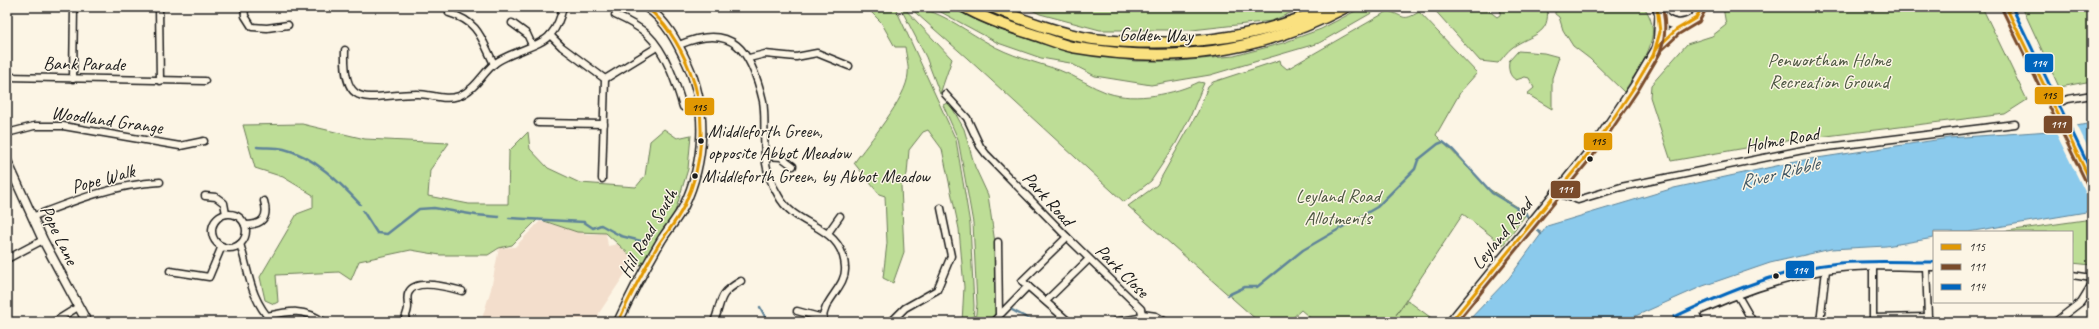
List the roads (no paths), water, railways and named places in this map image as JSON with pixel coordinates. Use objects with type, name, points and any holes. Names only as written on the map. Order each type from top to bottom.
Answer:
[{"type":"highway","name":"Golden Way","points":[[964,7],[1006,26],[1071,47],[1136,55],[1169,55],[1233,49],[1275,38],[1346,7]]},
{"type":"highway","name":"Golden Way","points":[[992,7],[1066,33],[1092,39],[1175,43],[1201,42],[1244,34],[1289,21],[1327,7]]},
{"type":"main road","name":"Leyland Road","points":[[1451,322],[1596,144],[1624,103],[1658,47],[1670,34],[1696,18],[1702,7]]},
{"type":"main road","points":[[2006,7],[2092,184]]},
{"type":"main road","name":"Leyland Road","points":[[1658,11],[1658,47]]},
{"type":"main road","points":[[1658,11],[1670,23],[1684,25]]},
{"type":"street","points":[[73,79],[74,7]]},
{"type":"street","points":[[159,7],[160,81]]},
{"type":"street","points":[[244,7],[245,16],[252,27],[267,28],[288,25]]},
{"type":"street","points":[[345,50],[346,81],[351,90],[358,95],[368,97],[422,94],[447,98],[460,96],[471,89],[494,64],[550,35],[564,7]]},
{"type":"street","name":"Hill Road South","points":[[618,322],[626,303],[662,239],[683,208],[694,183],[700,158],[702,132],[700,106],[690,70],[679,45],[661,20],[646,7]]},
{"type":"street","points":[[449,13],[464,18],[473,24],[494,64]]},
{"type":"street","points":[[615,15],[648,34],[657,47],[676,83],[682,107]]},
{"type":"street","points":[[512,23],[527,34],[532,45]]},
{"type":"street","points":[[550,35],[562,47],[605,79]]},
{"type":"street","points":[[679,45],[695,38],[710,36],[721,37],[735,44],[748,58],[763,101],[765,156],[768,173],[778,197],[799,219],[828,233],[840,247],[845,268],[840,285],[828,302],[823,320],[797,311]]},
{"type":"street","points":[[605,79],[657,47]]},
{"type":"street","points":[[748,58],[765,54],[796,57],[817,53],[849,66]]},
{"type":"street","name":"Bank Parade","points":[[7,77],[205,81]]},
{"type":"street","points":[[602,179],[605,79]]},
{"type":"street","name":"Park Road","points":[[945,94],[967,118],[980,146],[986,154],[1067,237],[1022,281],[1028,286]]},
{"type":"street","points":[[2053,105],[2068,99],[2092,95]]},
{"type":"street","points":[[538,123],[604,124]]},
{"type":"street","name":"Holme Road","points":[[1557,193],[1578,200],[1621,187],[1803,150],[2015,124]]},
{"type":"street","name":"Woodland Grange","points":[[7,133],[34,126],[63,126],[180,146],[204,141]]},
{"type":"street","points":[[765,156],[781,157],[793,166]]},
{"type":"street","name":"Pope Lane","points":[[7,161],[43,240],[87,322]]},
{"type":"street","name":"Pope Walk","points":[[32,217],[74,201],[134,183],[160,182]]},
{"type":"street","points":[[204,196],[216,197],[224,203],[226,214]]},
{"type":"street","points":[[245,225],[245,235],[240,244],[231,248],[222,246],[214,239],[212,229],[217,219],[226,214],[235,215],[245,225],[255,225],[262,221],[266,209],[264,201]]},
{"type":"street","points":[[891,322],[904,308],[937,290],[951,256],[941,208]]},
{"type":"street","points":[[828,233],[840,216]]},
{"type":"street","name":"Park Close","points":[[1067,237],[1141,309],[1142,314],[1133,320],[1114,322]]},
{"type":"street","points":[[7,258],[43,240]]},
{"type":"street","points":[[998,242],[999,315]]},
{"type":"street","points":[[240,244],[248,278],[256,299],[272,322]]},
{"type":"street","points":[[170,271],[209,277],[222,246]]},
{"type":"street","points":[[1046,301],[1089,260]]},
{"type":"street","points":[[1873,267],[1874,321],[1929,320],[1926,267]]},
{"type":"street","points":[[1676,322],[1695,312],[1738,296],[1779,282],[1826,270],[1873,267],[1933,267]]},
{"type":"street","points":[[1820,322],[1826,270]]},
{"type":"street","points":[[2073,275],[2092,278]]},
{"type":"street","points":[[714,322],[720,300],[726,290],[741,281]]},
{"type":"street","points":[[2055,322],[2081,302],[2092,284]]},
{"type":"street","points":[[404,322],[408,307],[408,292],[411,288],[418,286],[440,285],[462,291]]},
{"type":"street","points":[[993,322],[1028,286],[1069,322]]},
{"type":"street","points":[[1738,296],[1753,322]]},
{"type":"street","points":[[54,322],[78,307]]},
{"type":"street","points":[[267,316],[301,311],[314,315],[324,322]]},
{"type":"street","points":[[1695,312],[1700,322]]},
{"type":"street","points":[[1142,314],[1156,316],[1166,322]]},
{"type":"water","name":"River Ribble","points":[[2092,123],[2092,211],[1974,231],[1933,231],[1933,238],[1886,246],[1831,249],[1770,263],[1703,286],[1622,322],[1467,322],[1509,278],[1547,226],[1674,188],[1804,160],[1949,138],[2050,131]]},
{"type":"waterway","points":[[1228,295],[1245,287],[1257,287],[1303,250],[1377,207],[1415,169],[1418,160],[1438,144],[1443,142],[1453,150],[1492,193],[1525,213],[1528,217]]},
{"type":"waterway","points":[[257,147],[284,149],[306,158],[326,171],[360,204]]},
{"type":"waterway","points":[[363,211],[377,233],[387,234],[419,209],[434,208],[499,217]]},
{"type":"waterway","points":[[509,218],[584,222],[593,228],[601,225],[621,236],[641,241]]},
{"type":"waterway","points":[[1538,230],[1541,234]]},
{"type":"waterway","points":[[760,307],[768,322]]},
{"type":"waterway","points":[[1012,310],[1031,320]]},
{"type":"place","name":"Middleforth Green, opposite Abbot Meadow","points":[[701,141]]},
{"type":"place","name":"Middleforth Green, by Abbot Meadow","points":[[695,176]]},
{"type":"park label","name":"Penwortham Holme Recreation Ground","points":[[1829,71]]},
{"type":"park label","name":"Leyland Road Allotments","points":[[1338,207]]}]
